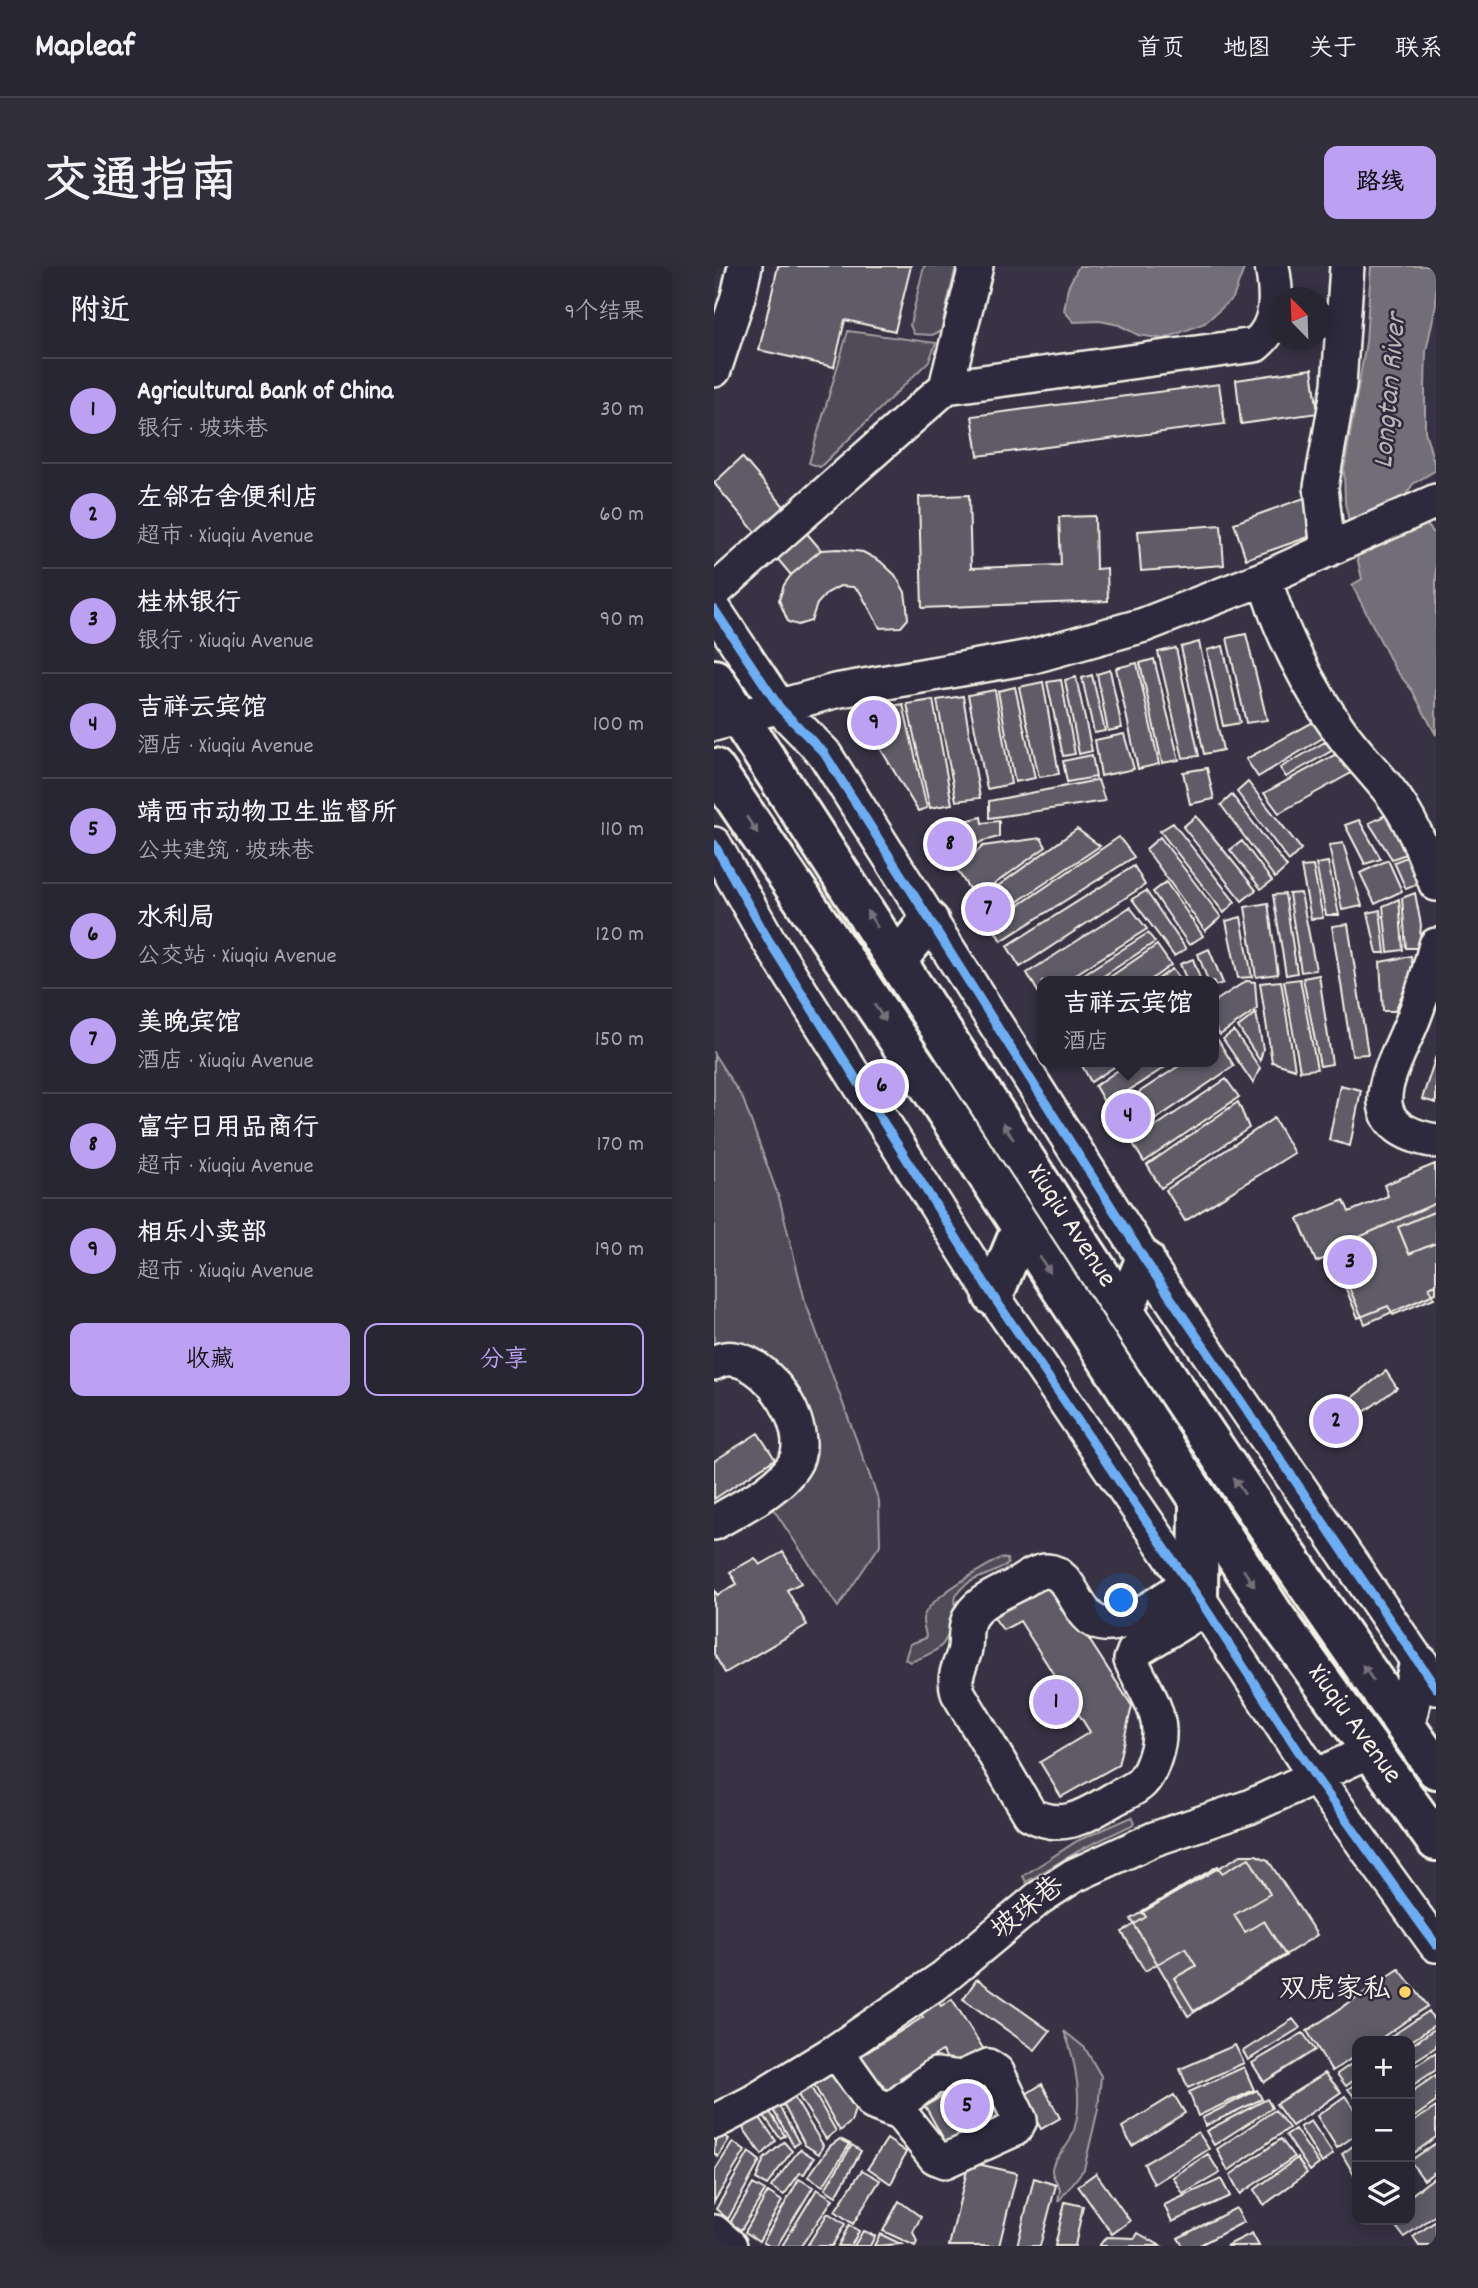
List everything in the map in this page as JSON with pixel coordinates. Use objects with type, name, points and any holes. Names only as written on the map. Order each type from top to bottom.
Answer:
[{"type":"main road","name":"Xiuqiu Avenue","points":[[714,679],[727,722],[898,959],[1124,1312],[1307,1587],[1436,1769]]},
{"type":"main road","name":"Xiuqiu Avenue","points":[[714,768],[1274,1615],[1436,1842]]},
{"type":"main road","points":[[898,959],[929,921]]},
{"type":"main road","points":[[993,1296],[1021,1229]]},
{"type":"main road","points":[[1124,1312],[1145,1260]]},
{"type":"main road","points":[[1197,1596],[1199,1503]]},
{"type":"main road","points":[[1405,1726],[1427,1676]]},
{"type":"street","points":[[714,370],[738,298],[745,266]]},
{"type":"street","points":[[946,387],[976,266]]},
{"type":"street","points":[[714,592],[946,387],[1255,345],[1266,337],[1278,301],[1272,266]]},
{"type":"street","points":[[1337,545],[1321,487],[1339,385],[1347,266]]},
{"type":"street","points":[[727,722],[835,691],[1030,657],[1144,625],[1265,578],[1432,502]]},
{"type":"street","points":[[1265,578],[1276,617],[1302,668],[1338,729],[1388,789],[1408,820],[1436,884]]},
{"type":"street","points":[[714,609],[780,708],[824,753],[1145,1260],[1427,1676]]},
{"type":"street","points":[[715,848],[769,941],[993,1296],[1197,1596],[1316,1778],[1436,1945]]},
{"type":"street","points":[[1436,945],[1415,1016],[1384,1087],[1383,1106],[1391,1122],[1418,1138],[1436,1142]]},
{"type":"street","points":[[714,1363],[719,1360],[745,1362],[772,1382],[791,1408],[799,1432],[796,1464],[787,1474],[778,1483],[714,1523]]},
{"type":"street","points":[[1047,1571],[1059,1576],[1092,1620],[1103,1624],[1118,1623],[1197,1596],[1133,1652],[1131,1660],[1152,1704],[1159,1731],[1152,1763],[1142,1782],[1085,1816],[1063,1824],[1043,1821],[1030,1814],[958,1693],[954,1679],[964,1652],[968,1620],[978,1606],[1033,1575],[1047,1571]]},
{"type":"street","name":"坡珠巷","points":[[714,2122],[836,2051],[943,1978],[1040,1898],[1073,1876],[1154,1839],[1249,1807],[1371,1750]]},
{"type":"street","points":[[836,2051],[873,2103],[892,2109]]},
{"type":"street","points":[[714,2232],[730,2246]]},
{"type":"shaded area","points":[[924,266],[956,266],[941,331],[932,335],[914,334],[910,325]]},
{"type":"shaded area","points":[[848,331],[936,343],[929,361],[820,467],[809,463]]},
{"type":"shaded area","points":[[714,1054],[743,1099],[780,1201],[805,1301],[879,1501],[880,1545],[838,1607],[766,1498],[799,1471],[748,1357],[733,1341],[714,1352]]},
{"type":"shaded area","points":[[1000,1558],[1007,1559],[1008,1564],[961,1588],[955,1599],[948,1636],[939,1648],[910,1662],[905,1659],[910,1644],[926,1638],[923,1621],[932,1604]]},
{"type":"shaded area","points":[[1132,1817],[1135,1822],[1132,1825],[1082,1849],[1026,1882],[1023,1876],[1077,1841]]},
{"type":"shaded area","points":[[1064,2031],[1085,2048],[1101,2076],[1098,2109],[1084,2169],[1058,2202],[1060,2190],[1052,2169],[1071,2138],[1078,2113],[1075,2070]]},
{"type":"water","points":[[1079,266],[1245,266],[1233,298],[1205,323],[1164,339],[1138,335],[1119,325],[1100,321],[1074,322],[1064,311],[1068,287]]},
{"type":"water","name":"Longtan River","points":[[1371,266],[1436,266],[1436,305],[1426,351],[1425,431],[1436,470],[1413,484],[1407,493],[1418,515],[1436,535],[1436,735],[1412,690],[1395,669],[1352,585],[1362,579],[1345,503],[1344,470],[1366,342]]},
{"type":"building","points":[[778,266],[911,266],[895,331],[845,320],[834,367],[759,350]]},
{"type":"building","points":[[1312,369],[1318,413],[1241,424],[1236,380]]},
{"type":"building","points":[[1219,384],[1225,424],[978,456],[972,416]]},
{"type":"building","points":[[742,457],[821,550],[791,575],[714,483]]},
{"type":"building","points":[[969,495],[971,568],[1061,565],[1059,517],[1095,516],[1096,569],[1107,568],[1108,601],[922,608],[919,497]]},
{"type":"building","points":[[1307,497],[1320,533],[1246,559],[1234,523]]},
{"type":"building","points":[[1221,525],[1224,565],[1141,571],[1138,531]]},
{"type":"building","points":[[821,550],[863,552],[880,561],[895,575],[905,592],[907,607],[908,619],[901,627],[880,628],[860,592],[853,587],[840,586],[827,593],[817,604],[811,621],[798,625],[788,622],[779,600],[784,585],[791,575]]},
{"type":"building","points":[[1246,634],[1267,720],[1246,723],[1227,638]]},
{"type":"building","points":[[1199,642],[1223,750],[1204,754],[1181,647]]},
{"type":"building","points":[[1223,646],[1240,723],[1223,726],[1207,650]]},
{"type":"building","points":[[1176,648],[1199,756],[1183,758],[1158,652]]},
{"type":"building","points":[[1154,659],[1179,760],[1162,763],[1140,663]]},
{"type":"building","points":[[1137,663],[1159,764],[1138,769],[1116,668]]},
{"type":"building","points":[[1110,670],[1122,728],[1108,731],[1097,674]]},
{"type":"building","points":[[1092,675],[1105,731],[1094,733],[1082,678]]},
{"type":"building","points":[[1076,677],[1092,751],[1079,754],[1065,680]]},
{"type":"building","points":[[1061,680],[1075,754],[1063,756],[1047,682]]},
{"type":"building","points":[[1043,682],[1059,774],[1039,777],[1019,687]]},
{"type":"building","points":[[1015,687],[1035,778],[1015,782],[998,691]]},
{"type":"building","points":[[995,690],[1011,784],[987,789],[968,695]]},
{"type":"building","points":[[963,696],[980,798],[956,801],[937,700]]},
{"type":"building","points":[[933,700],[952,804],[930,808],[907,704]]},
{"type":"building","points":[[903,704],[927,808],[918,811],[859,713]]},
{"type":"building","points":[[1315,721],[1326,736],[1258,777],[1246,759]]},
{"type":"building","points":[[1124,734],[1134,769],[1101,776],[1095,740]]},
{"type":"building","points":[[1325,742],[1333,750],[1286,777],[1280,768]]},
{"type":"building","points":[[1338,753],[1353,772],[1279,813],[1264,793]]},
{"type":"building","points":[[1092,755],[1096,777],[1067,782],[1063,761]]},
{"type":"building","points":[[1207,768],[1214,799],[1190,804],[1183,772]]},
{"type":"building","points":[[1098,780],[1105,801],[989,818],[989,801]]},
{"type":"building","points":[[1248,782],[1301,849],[1289,861],[1237,792]]},
{"type":"building","points":[[1232,795],[1287,867],[1275,878],[1221,805]]},
{"type":"building","points":[[1386,815],[1412,852],[1392,859],[1369,823]]},
{"type":"building","points":[[1196,816],[1256,890],[1242,901],[1183,827]]},
{"type":"building","points":[[981,817],[982,823],[999,821],[999,837],[983,841],[951,860],[935,835],[950,825]]},
{"type":"building","points":[[1359,820],[1381,859],[1365,864],[1345,825]]},
{"type":"building","points":[[1173,823],[1235,902],[1224,913],[1160,831]]},
{"type":"building","points":[[1077,829],[1100,846],[989,921],[977,901]]},
{"type":"building","points":[[1119,837],[1134,857],[1001,941],[991,924]]},
{"type":"building","points":[[1160,837],[1221,917],[1205,931],[1146,849]]},
{"type":"building","points":[[1041,838],[1046,847],[975,898],[957,870],[983,846]]},
{"type":"building","points":[[1242,841],[1272,881],[1261,889],[1230,850]]},
{"type":"building","points":[[1343,843],[1362,906],[1342,910],[1329,845]]},
{"type":"building","points":[[1412,855],[1423,882],[1406,889],[1394,862]]},
{"type":"building","points":[[1388,860],[1402,891],[1375,904],[1360,873]]},
{"type":"building","points":[[1328,862],[1339,915],[1326,915],[1316,864]]},
{"type":"building","points":[[1134,866],[1145,885],[1020,967],[1007,946]]},
{"type":"building","points":[[1313,866],[1323,918],[1311,919],[1301,867]]},
{"type":"building","points":[[1166,882],[1203,936],[1189,945],[1153,892]]},
{"type":"building","points":[[1146,891],[1186,949],[1174,956],[1132,899]]},
{"type":"building","points":[[1301,893],[1316,970],[1301,972],[1289,894]]},
{"type":"building","points":[[1415,893],[1421,925],[1419,948],[1406,948],[1402,898]]},
{"type":"building","points":[[1285,894],[1297,973],[1286,975],[1273,895]]},
{"type":"building","points":[[1399,899],[1403,950],[1388,952],[1383,906]]},
{"type":"building","points":[[1268,903],[1278,974],[1256,977],[1245,907]]},
{"type":"building","points":[[1130,907],[1147,929],[1073,976],[1037,976],[1037,990],[1027,973]]},
{"type":"building","points":[[1380,910],[1385,953],[1377,953],[1368,913]]},
{"type":"building","points":[[1241,917],[1252,977],[1238,978],[1226,921]]},
{"type":"building","points":[[1348,924],[1368,1054],[1352,1055],[1332,926]]},
{"type":"building","points":[[1148,933],[1155,942],[1104,976],[1081,976]]},
{"type":"building","points":[[1157,945],[1171,965],[1156,976],[1111,976]]},
{"type":"building","points":[[1209,949],[1223,983],[1219,984],[1219,976],[1206,976],[1198,954]]},
{"type":"building","points":[[1411,956],[1413,969],[1395,1011],[1383,1011],[1380,962]]},
{"type":"building","points":[[1193,959],[1199,976],[1185,976],[1180,964]]},
{"type":"building","points":[[1172,969],[1177,976],[1162,976]]},
{"type":"building","points":[[1319,975],[1332,1064],[1320,1066],[1303,978]]},
{"type":"building","points":[[1300,979],[1317,1069],[1300,1071],[1284,981]]},
{"type":"building","points":[[1246,981],[1255,982],[1257,1009],[1220,1035],[1219,999]]},
{"type":"building","points":[[1281,981],[1295,1069],[1272,1062],[1260,983]]},
{"type":"building","points":[[1256,1013],[1263,1049],[1260,1061],[1238,1027]]},
{"type":"building","points":[[1234,1031],[1260,1068],[1253,1083],[1223,1039]]},
{"type":"building","points":[[1219,1042],[1234,1066],[1131,1136],[1115,1108],[1177,1067],[1219,1067]]},
{"type":"building","points":[[1436,1056],[1436,1103],[1422,1099]]},
{"type":"building","points":[[1083,1067],[1114,1067],[1091,1082]]},
{"type":"building","points":[[1123,1067],[1165,1067],[1106,1105],[1095,1086]]},
{"type":"building","points":[[1226,1079],[1239,1097],[1144,1162],[1132,1142]]},
{"type":"building","points":[[1340,1085],[1361,1090],[1350,1146],[1329,1140]]},
{"type":"building","points":[[1238,1102],[1249,1128],[1161,1188],[1147,1165]]},
{"type":"building","points":[[1274,1118],[1294,1153],[1185,1221],[1166,1190]]},
{"type":"building","points":[[1435,1164],[1436,1211],[1398,1227],[1409,1254],[1436,1243],[1436,1284],[1429,1287],[1434,1298],[1393,1315],[1388,1306],[1358,1318],[1341,1277],[1364,1267],[1356,1246],[1316,1262],[1298,1219],[1344,1200],[1349,1212],[1388,1196],[1384,1185]]},
{"type":"building","points":[[1436,1203],[1436,1293],[1365,1324],[1332,1249]]},
{"type":"building","points":[[1386,1371],[1397,1388],[1334,1434],[1322,1421]]},
{"type":"building","points":[[758,1433],[775,1459],[714,1499],[714,1461]]},
{"type":"building","points":[[783,1552],[801,1583],[787,1590],[807,1625],[725,1673],[714,1654],[714,1589],[717,1595],[737,1584],[730,1572],[755,1558],[760,1565]]},
{"type":"building","points":[[1048,1576],[1132,1706],[1118,1765],[1061,1797],[1040,1762],[1090,1732],[1020,1621],[1003,1630],[990,1612]]},
{"type":"building","points":[[1241,1855],[1256,1855],[1268,1860],[1317,1935],[1188,2016],[1131,1919]]},
{"type":"building","points":[[1249,1858],[1270,1894],[1234,1915],[1245,1932],[1264,1921],[1286,1956],[1194,2011],[1174,1978],[1196,1966],[1185,1948],[1145,1971],[1122,1932],[1146,1917],[1142,1911],[1218,1866],[1222,1873]]},
{"type":"building","points":[[1399,1969],[1428,2006],[1384,2036],[1352,2036],[1352,2058],[1332,2071],[1307,2031]]},
{"type":"building","points":[[977,1979],[1050,2031],[1035,2050],[963,1999]]},
{"type":"building","points":[[952,1999],[986,2053],[956,2072],[942,2051],[900,2078],[904,2084],[881,2099],[855,2060],[923,2017],[920,2013],[938,2002],[941,2006]]},
{"type":"building","points":[[1429,2011],[1436,2024],[1415,2039],[1415,2036],[1392,2036]]},
{"type":"building","points":[[1293,2019],[1300,2028],[1248,2060],[1243,2051]]},
{"type":"building","points":[[1436,2028],[1436,2047],[1415,2061],[1415,2043]]},
{"type":"building","points":[[1303,2033],[1315,2050],[1264,2082],[1252,2063]]},
{"type":"building","points":[[1235,2045],[1244,2063],[1188,2088],[1180,2069]]},
{"type":"building","points":[[1436,2052],[1436,2070],[1415,2084],[1415,2066]]},
{"type":"building","points":[[1352,2064],[1352,2082],[1346,2086],[1337,2074]]},
{"type":"building","points":[[1244,2067],[1254,2090],[1198,2116],[1189,2092]]},
{"type":"building","points":[[985,2072],[1011,2118],[951,2152],[925,2106]]},
{"type":"building","points":[[1325,2073],[1341,2092],[1292,2126],[1276,2104]]},
{"type":"building","points":[[829,2074],[836,2075],[855,2109],[851,2122],[840,2131],[813,2083]]},
{"type":"building","points":[[1436,2075],[1436,2102],[1415,2117],[1415,2099],[1415,2090]]},
{"type":"building","points":[[809,2084],[836,2131],[826,2139],[796,2092]]},
{"type":"building","points":[[1042,2084],[1060,2118],[1041,2129],[1023,2096]]},
{"type":"building","points":[[1257,2090],[1262,2099],[1205,2126],[1202,2118]]},
{"type":"building","points":[[792,2094],[823,2145],[819,2154],[805,2145],[782,2102]]},
{"type":"building","points":[[1174,2095],[1185,2113],[1132,2146],[1122,2127]]},
{"type":"building","points":[[1345,2096],[1352,2106],[1352,2138],[1337,2148],[1317,2116]]},
{"type":"building","points":[[1267,2099],[1272,2108],[1214,2145],[1206,2131]]},
{"type":"building","points":[[778,2104],[799,2143],[794,2146],[772,2108]]},
{"type":"building","points":[[1436,2107],[1436,2137],[1415,2152],[1415,2121]]},
{"type":"building","points":[[768,2109],[785,2136],[780,2138],[762,2113]]},
{"type":"building","points":[[1275,2110],[1289,2128],[1228,2171],[1217,2149]]},
{"type":"building","points":[[758,2115],[776,2141],[762,2155],[741,2125]]},
{"type":"building","points":[[1311,2121],[1333,2154],[1322,2163],[1300,2127]]},
{"type":"building","points":[[1295,2129],[1319,2164],[1310,2171],[1286,2135]]},
{"type":"building","points":[[716,2130],[729,2139],[718,2157],[714,2153]]},
{"type":"building","points":[[1198,2132],[1209,2149],[1154,2184],[1144,2164]]},
{"type":"building","points":[[840,2139],[850,2144],[823,2186],[808,2177],[830,2146]]},
{"type":"building","points":[[887,2139],[906,2152],[891,2184],[868,2168]]},
{"type":"building","points":[[1281,2139],[1294,2157],[1240,2194],[1230,2175]]},
{"type":"building","points":[[733,2142],[745,2151],[714,2202],[714,2172]]},
{"type":"building","points":[[784,2142],[792,2151],[767,2185],[756,2179],[764,2159]]},
{"type":"building","points":[[1436,2143],[1436,2171],[1424,2180],[1415,2168],[1415,2158]]},
{"type":"building","points":[[852,2145],[861,2151],[836,2196],[825,2189]]},
{"type":"building","points":[[1352,2147],[1352,2171],[1342,2154]]},
{"type":"building","points":[[800,2149],[814,2158],[804,2174],[800,2173],[784,2195],[771,2187]]},
{"type":"building","points":[[749,2152],[760,2161],[728,2219],[716,2209]]},
{"type":"building","points":[[1208,2154],[1220,2173],[1183,2194],[1173,2177]]},
{"type":"building","points":[[1297,2158],[1307,2173],[1264,2205],[1254,2190]]},
{"type":"building","points":[[969,2162],[1017,2173],[999,2246],[949,2246]]},
{"type":"building","points":[[862,2170],[880,2180],[853,2224],[835,2211]]},
{"type":"building","points":[[1096,2173],[1130,2221],[1112,2234],[1078,2186]]},
{"type":"building","points":[[1436,2176],[1436,2215],[1404,2237],[1395,2225],[1415,2225],[1415,2192]]},
{"type":"building","points":[[1034,2178],[1056,2185],[1040,2246],[1017,2246]]},
{"type":"building","points":[[799,2179],[813,2187],[777,2246],[769,2246],[763,2242]]},
{"type":"building","points":[[1221,2179],[1230,2196],[1172,2222],[1164,2205]]},
{"type":"building","points":[[753,2184],[765,2191],[741,2230],[730,2223]]},
{"type":"building","points":[[817,2189],[833,2199],[801,2246],[782,2246]]},
{"type":"building","points":[[768,2192],[782,2201],[759,2241],[745,2232]]},
{"type":"building","points":[[899,2201],[921,2217],[913,2232],[917,2242],[915,2246],[883,2231]]},
{"type":"building","points":[[1065,2202],[1083,2206],[1075,2246],[1055,2246]]},
{"type":"building","points":[[1236,2208],[1244,2222],[1198,2246],[1183,2246],[1178,2238]]},
{"type":"building","points":[[828,2213],[845,2224],[832,2246],[807,2246]]},
{"type":"building","points":[[1436,2221],[1436,2246],[1419,2246],[1413,2237]]},
{"type":"building","points":[[849,2225],[859,2231],[851,2246],[838,2246]]},
{"type":"building","points":[[863,2231],[875,2236],[870,2246],[854,2246]]},
{"type":"building","points":[[1138,2233],[1161,2246],[1099,2246],[1106,2237],[1135,2238]]},
{"type":"building","points":[[1252,2233],[1259,2246],[1226,2246]]},
{"type":"building","points":[[880,2234],[901,2244],[874,2246]]},
{"type":"cycle path","points":[[714,609],[780,708],[824,753],[1145,1260],[1436,1688]]},
{"type":"cycle path","points":[[714,844],[769,941],[993,1296],[1198,1597],[1316,1778],[1436,1945]]},
{"type":"place","name":"相乐小卖部","points":[[874,723]]},
{"type":"place","name":"富宇日用品商行","points":[[950,844]]},
{"type":"place","name":"美晚宾馆","points":[[988,909]]},
{"type":"place","name":"水利局","points":[[882,1086]]},
{"type":"place","name":"吉祥云宾馆","points":[[1128,1116]]},
{"type":"place","name":"桂林银行","points":[[1350,1262]]},
{"type":"place","name":"左邻右舍便利店","points":[[1336,1421]]},
{"type":"place","name":"Agricultural Bank of China","points":[[1056,1702]]},
{"type":"place","name":"双虎家私","points":[[1405,1992]]},
{"type":"place","name":"靖西市动物卫生监督所","points":[[967,2106]]}]
